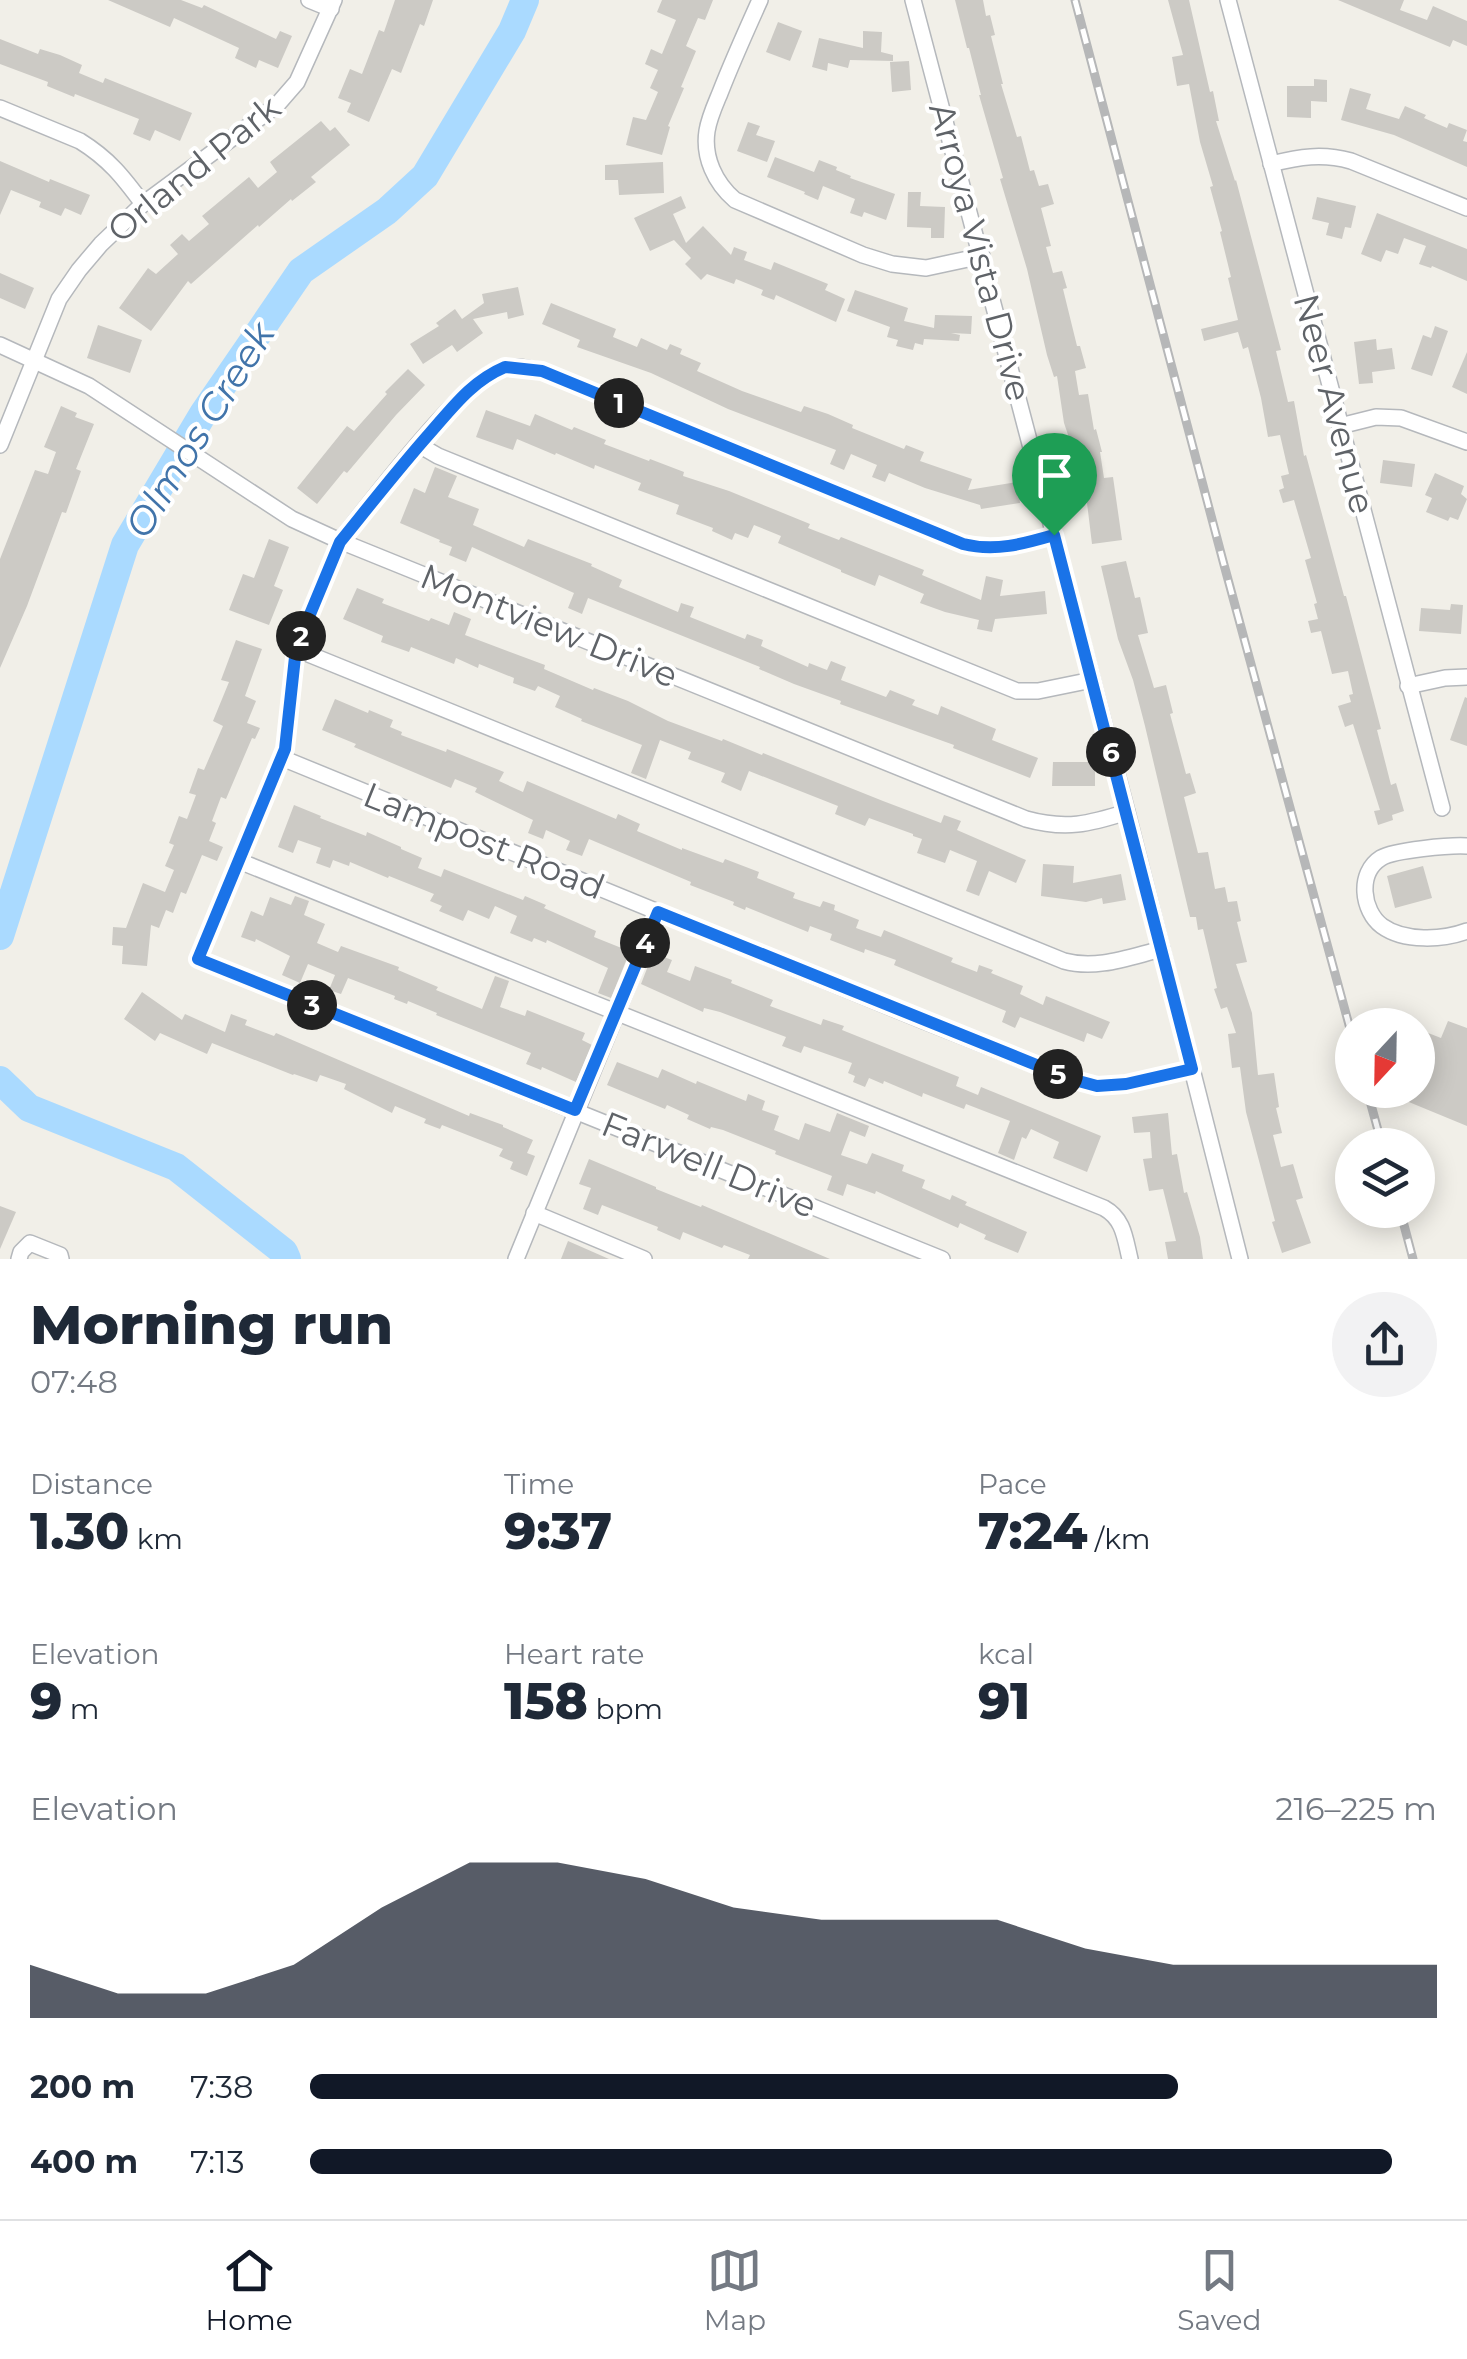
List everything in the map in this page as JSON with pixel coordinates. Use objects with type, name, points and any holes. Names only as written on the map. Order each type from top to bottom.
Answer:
[{"type":"street","points":[[308,0],[332,4]]},
{"type":"street","points":[[760,0],[730,65],[707,132],[710,163],[725,192],[753,208],[892,264],[926,268],[982,256]]},
{"type":"street","name":"Arroya Vista Drive","points":[[913,0],[1240,1259]]},
{"type":"street","name":"Neer Avenue","points":[[1228,0],[1442,808]]},
{"type":"street","name":"Orland Park","points":[[0,445],[59,299],[79,270],[143,204],[277,105],[297,82],[332,4]]},
{"type":"street","points":[[0,108],[92,148],[114,165],[143,204]]},
{"type":"street","points":[[1271,164],[1306,156],[1333,156],[1467,208]]},
{"type":"street","name":"Montview Drive","points":[[0,345],[89,386],[292,519],[340,542],[1026,819],[1070,827],[1127,812]]},
{"type":"street","points":[[1054,535],[994,548],[963,544],[542,371],[505,367],[470,388],[340,542],[296,649],[285,749],[239,861],[1104,1208],[1119,1220],[1130,1259]]},
{"type":"street","points":[[1340,426],[1376,417],[1401,418],[1467,442]]},
{"type":"street","points":[[419,446],[1018,691],[1092,680]]},
{"type":"street","points":[[296,649],[1064,961],[1096,965],[1162,949]]},
{"type":"street","points":[[1408,686],[1467,677]]},
{"type":"street","name":"Lampost Road","points":[[282,758],[1071,1079],[1097,1086],[1126,1084],[1192,1069]]},
{"type":"street","points":[[1467,846],[1383,856],[1370,870],[1364,886],[1371,912],[1383,926],[1417,937],[1440,938],[1467,931]]},
{"type":"street","name":"Farwell Drive","points":[[239,861],[198,959],[942,1259]]},
{"type":"street","points":[[516,1259],[658,912]]},
{"type":"street","points":[[534,1213],[644,1259]]},
{"type":"street","points":[[18,1259],[30,1243],[60,1255],[61,1259]]},
{"type":"building","points":[[108,0],[181,0],[202,8],[204,5],[276,39],[280,31],[292,36],[278,68],[259,60],[256,68],[235,58],[239,48],[174,18],[170,27]]},
{"type":"building","points":[[395,0],[433,0],[401,73],[392,69],[369,122],[347,112],[351,103],[338,98],[350,69],[362,74]]},
{"type":"building","points":[[662,0],[713,0],[705,20],[698,18],[686,46],[696,51],[668,126],[662,155],[626,145],[633,117],[646,120],[658,92],[650,88],[658,70],[645,64],[651,49],[662,54],[676,20],[657,12]]},
{"type":"building","points":[[955,0],[983,0],[995,35],[991,36],[1001,84],[1017,137],[1021,136],[1030,171],[1034,170],[1039,186],[1048,184],[1054,204],[1041,208],[1051,246],[1046,247],[1053,273],[1062,271],[1067,288],[1063,289],[1086,368],[1075,371],[1079,395],[1088,394],[1104,478],[1113,477],[1122,540],[1092,544],[1087,503],[1064,423],[1057,376],[1054,377],[1047,355]]},
{"type":"building","points":[[1168,0],[1189,0],[1210,92],[1213,91],[1216,121],[1236,180],[1281,350],[1276,351],[1288,402],[1294,401],[1304,456],[1381,729],[1377,730],[1391,785],[1396,783],[1404,811],[1378,825],[1374,811],[1380,810],[1353,724],[1345,727],[1338,706],[1351,702],[1348,671],[1332,674],[1321,631],[1311,633],[1308,621],[1318,619],[1305,560],[1311,558],[1294,500],[1283,503],[1279,490],[1284,488],[1281,476],[1289,474],[1280,435],[1268,437],[1248,347],[1243,349],[1238,332],[1204,341],[1201,329],[1238,320],[1189,84],[1177,86],[1172,57],[1183,55]]},
{"type":"building","points":[[1338,0],[1404,0],[1400,10],[1427,20],[1433,6],[1467,21],[1467,46],[1453,40],[1450,47]]},
{"type":"building","points":[[778,22],[802,31],[790,61],[766,52]]},
{"type":"building","points":[[863,31],[882,32],[881,52],[893,55],[893,61],[850,60],[848,68],[828,63],[827,71],[812,67],[819,38],[863,48]]},
{"type":"building","points":[[0,39],[38,54],[40,49],[60,55],[82,65],[79,73],[103,83],[105,78],[192,113],[180,141],[155,130],[150,141],[133,134],[139,119],[75,94],[74,97],[47,86],[48,82],[0,64]]},
{"type":"building","points":[[909,61],[911,90],[892,92],[890,62]]},
{"type":"building","points":[[1314,79],[1327,80],[1327,102],[1311,101],[1311,118],[1287,117],[1287,86],[1314,86]]},
{"type":"building","points":[[1350,88],[1371,94],[1366,109],[1399,119],[1405,106],[1447,128],[1449,123],[1467,130],[1463,141],[1467,142],[1467,167],[1394,135],[1341,120]]},
{"type":"building","points":[[321,121],[330,131],[335,127],[350,145],[311,177],[316,182],[258,225],[191,284],[188,281],[151,331],[119,308],[148,268],[156,274],[178,254],[170,245],[182,234],[189,241],[209,224],[202,216],[249,177],[258,188],[277,172],[270,162]]},
{"type":"building","points":[[748,122],[760,126],[756,135],[775,141],[767,162],[737,151]]},
{"type":"building","points":[[775,157],[814,172],[819,160],[850,178],[895,194],[886,220],[864,212],[862,217],[850,213],[855,199],[823,186],[818,200],[767,177]]},
{"type":"building","points":[[0,161],[90,195],[81,215],[65,208],[61,216],[39,207],[41,202],[11,190],[0,215]]},
{"type":"building","points":[[663,162],[664,193],[619,195],[618,180],[605,180],[605,165]]},
{"type":"building","points":[[908,192],[921,192],[920,206],[945,207],[944,238],[931,238],[931,228],[907,227]]},
{"type":"building","points":[[681,196],[686,208],[673,214],[686,243],[703,226],[731,255],[734,247],[747,252],[744,260],[771,270],[774,262],[828,284],[825,290],[845,299],[836,322],[776,295],[774,300],[761,295],[763,290],[736,279],[734,284],[707,274],[701,280],[685,264],[691,258],[674,240],[650,251],[634,218]]},
{"type":"building","points":[[1317,197],[1356,206],[1351,228],[1345,227],[1342,239],[1326,235],[1329,223],[1312,219]]},
{"type":"building","points":[[1377,213],[1467,249],[1467,281],[1419,264],[1426,246],[1404,238],[1398,254],[1386,250],[1381,262],[1361,254]]},
{"type":"building","points":[[0,273],[34,288],[25,309],[0,298]]},
{"type":"building","points":[[518,287],[524,315],[508,319],[507,312],[473,319],[483,333],[457,352],[452,345],[423,364],[410,344],[439,326],[436,323],[455,309],[462,319],[484,303],[482,294]]},
{"type":"building","points":[[855,290],[908,308],[904,321],[934,328],[935,315],[972,316],[971,334],[951,333],[960,335],[959,341],[924,339],[923,345],[915,343],[913,350],[896,346],[898,340],[887,337],[890,327],[847,311]]},
{"type":"building","points":[[551,303],[616,329],[613,337],[637,347],[641,338],[667,350],[670,344],[682,349],[680,354],[701,363],[697,371],[742,391],[801,412],[804,406],[828,414],[904,449],[906,445],[924,452],[920,461],[972,479],[968,490],[1017,482],[1020,503],[981,509],[980,505],[889,473],[885,482],[872,477],[877,465],[851,454],[844,470],[830,464],[836,450],[728,409],[651,373],[577,347],[580,340],[542,324]]},
{"type":"building","points":[[98,325],[142,340],[130,373],[87,358]]},
{"type":"building","points":[[1435,326],[1448,331],[1432,376],[1411,369],[1423,335],[1431,338]]},
{"type":"building","points":[[1376,339],[1377,350],[1392,348],[1395,369],[1372,372],[1373,383],[1359,384],[1354,342]]},
{"type":"building","points":[[1467,352],[1467,394],[1452,387]]},
{"type":"building","points":[[408,369],[425,385],[317,504],[297,488],[347,426],[354,431]]},
{"type":"building","points":[[61,406],[94,424],[76,469],[81,471],[66,513],[62,512],[0,668],[0,559],[35,470],[48,474],[56,452],[44,447]]},
{"type":"building","points":[[486,410],[530,426],[535,414],[572,430],[574,427],[606,440],[604,444],[810,524],[808,528],[924,570],[922,575],[981,600],[986,576],[1003,580],[1000,596],[1045,591],[1047,614],[995,619],[992,632],[977,629],[979,620],[920,603],[924,594],[879,575],[875,586],[778,543],[781,536],[754,525],[748,538],[735,533],[732,540],[676,514],[679,505],[638,490],[641,483],[517,439],[513,450],[476,437]]},
{"type":"building","points":[[1383,460],[1415,464],[1412,487],[1380,483]]},
{"type":"building","points":[[435,467],[457,476],[448,497],[479,509],[473,525],[524,547],[528,539],[592,564],[622,580],[619,587],[678,612],[681,603],[694,607],[690,617],[745,639],[747,634],[763,640],[761,646],[808,667],[809,663],[827,670],[831,661],[846,667],[841,680],[886,697],[890,690],[915,700],[912,705],[938,715],[941,706],[996,729],[992,740],[1038,758],[1030,778],[953,748],[954,745],[840,704],[841,701],[588,598],[582,614],[568,608],[574,593],[472,547],[466,562],[449,555],[452,547],[400,523],[414,488],[425,493]]},
{"type":"building","points":[[1435,473],[1464,486],[1461,494],[1467,499],[1458,520],[1450,517],[1448,521],[1426,512],[1432,498],[1425,495]]},
{"type":"building","points":[[269,539],[289,547],[274,586],[283,590],[269,625],[229,610],[243,574],[254,578]]},
{"type":"building","points":[[1126,561],[1148,633],[1138,635],[1154,688],[1166,685],[1186,774],[1190,773],[1196,793],[1184,797],[1198,853],[1208,852],[1215,889],[1225,887],[1228,902],[1237,901],[1241,921],[1237,922],[1247,962],[1236,964],[1252,1013],[1258,1075],[1274,1073],[1282,1133],[1273,1135],[1281,1167],[1293,1164],[1303,1198],[1296,1200],[1311,1243],[1282,1253],[1246,1112],[1240,1067],[1232,1068],[1228,1034],[1236,1033],[1227,1007],[1221,1009],[1214,989],[1217,988],[1203,929],[1198,930],[1196,917],[1190,917],[1145,726],[1101,566]]},
{"type":"building","points":[[357,588],[384,599],[382,603],[429,621],[431,618],[449,625],[454,612],[471,619],[465,635],[545,665],[544,669],[668,721],[763,753],[941,823],[944,815],[961,821],[957,830],[1026,860],[1016,883],[989,871],[979,896],[966,891],[977,861],[950,850],[945,863],[917,853],[922,839],[913,834],[869,818],[865,826],[835,814],[838,806],[749,771],[741,791],[721,782],[725,773],[688,759],[691,752],[660,740],[646,779],[631,773],[642,745],[555,707],[560,696],[538,686],[535,691],[513,683],[514,678],[479,664],[478,668],[456,658],[454,664],[411,647],[409,652],[381,642],[383,636],[343,619]]},
{"type":"building","points":[[1451,604],[1463,605],[1461,634],[1419,631],[1421,608],[1450,610]]},
{"type":"building","points":[[236,640],[262,649],[245,696],[256,701],[247,723],[260,728],[226,799],[221,797],[212,821],[216,823],[209,841],[223,847],[217,861],[202,855],[186,894],[181,892],[173,913],[166,910],[159,928],[151,925],[147,966],[122,964],[123,946],[112,945],[113,927],[126,928],[143,883],[165,892],[174,870],[165,866],[174,845],[169,843],[179,816],[187,819],[196,795],[189,793],[198,768],[204,770],[223,726],[213,721],[229,682],[221,680]]},
{"type":"building","points":[[1467,698],[1467,746],[1450,740]]},
{"type":"building","points":[[335,699],[393,720],[390,727],[402,732],[401,735],[504,772],[499,781],[523,792],[527,781],[616,819],[618,814],[640,824],[637,831],[682,850],[723,863],[725,859],[759,872],[757,878],[795,893],[793,898],[820,907],[823,901],[835,905],[834,910],[859,920],[856,928],[881,937],[884,930],[977,972],[979,965],[993,970],[991,973],[1023,986],[1020,994],[1043,1005],[1046,996],[1110,1022],[1102,1039],[1087,1033],[1084,1042],[1020,1017],[1015,1028],[1002,1022],[1006,1011],[894,965],[896,960],[830,940],[832,934],[810,926],[808,932],[746,907],[745,910],[690,885],[691,882],[589,839],[582,856],[566,850],[570,841],[546,830],[543,839],[528,833],[533,820],[475,792],[477,788],[455,779],[451,788],[322,730]]},
{"type":"building","points":[[1053,762],[1095,762],[1095,786],[1052,786]]},
{"type":"building","points":[[294,805],[401,847],[422,858],[418,868],[441,877],[444,869],[546,905],[544,908],[596,931],[594,937],[624,949],[631,932],[637,934],[611,998],[598,993],[608,968],[547,940],[546,943],[534,938],[532,942],[510,933],[517,916],[495,906],[489,919],[468,910],[463,921],[439,911],[442,906],[430,901],[434,894],[389,876],[350,862],[349,866],[333,860],[330,868],[316,863],[321,848],[298,840],[293,853],[278,847]]},
{"type":"building","points":[[1043,864],[1074,866],[1073,883],[1121,874],[1126,900],[1103,904],[1102,898],[1086,902],[1041,896]]},
{"type":"building","points":[[1423,866],[1432,898],[1395,908],[1387,876]]},
{"type":"building","points":[[295,896],[309,901],[304,915],[325,924],[317,943],[338,952],[341,946],[399,967],[398,970],[438,987],[436,990],[482,1009],[495,976],[509,981],[500,1007],[525,1016],[527,1010],[585,1033],[582,1040],[592,1045],[576,1082],[526,1064],[531,1053],[348,978],[341,994],[329,990],[335,975],[308,964],[300,983],[282,975],[290,956],[256,939],[255,942],[241,937],[251,911],[263,916],[270,897],[291,905]]},
{"type":"building","points":[[653,953],[672,960],[667,972],[690,981],[695,966],[773,1000],[770,1006],[821,1025],[823,1019],[844,1026],[842,1030],[959,1077],[956,1086],[978,1095],[981,1087],[1101,1136],[1087,1172],[1053,1158],[1059,1142],[1031,1129],[1026,1139],[1022,1137],[1014,1160],[998,1153],[1010,1121],[966,1104],[964,1109],[923,1093],[922,1097],[884,1081],[883,1084],[869,1078],[865,1087],[853,1082],[855,1076],[848,1073],[852,1063],[804,1046],[801,1053],[782,1046],[786,1037],[720,1012],[704,1008],[703,1012],[641,984]]},
{"type":"building","points":[[142,992],[182,1020],[185,1014],[225,1032],[231,1014],[247,1020],[245,1025],[274,1036],[276,1033],[469,1116],[470,1113],[503,1125],[533,1140],[527,1153],[535,1156],[527,1176],[510,1169],[513,1162],[499,1156],[503,1149],[442,1125],[440,1129],[424,1123],[426,1119],[395,1106],[392,1113],[344,1089],[346,1084],[320,1075],[317,1082],[293,1075],[212,1043],[207,1054],[160,1033],[155,1041],[124,1019]]},
{"type":"building","points":[[1448,1021],[1467,1028],[1467,1126],[1423,1108],[1435,1108],[1435,1036],[1441,1038]]},
{"type":"building","points":[[617,1062],[658,1078],[662,1069],[746,1101],[748,1094],[765,1101],[762,1110],[779,1116],[774,1130],[799,1140],[805,1123],[830,1132],[837,1113],[869,1126],[865,1137],[850,1131],[841,1155],[867,1164],[872,1153],[904,1165],[902,1171],[925,1180],[922,1188],[950,1200],[952,1195],[967,1202],[965,1205],[1027,1232],[1018,1253],[984,1239],[986,1235],[960,1223],[958,1228],[876,1191],[875,1194],[847,1184],[843,1196],[827,1190],[832,1176],[723,1130],[710,1129],[667,1105],[665,1109],[607,1085]]},
{"type":"building","points":[[1168,1113],[1172,1155],[1177,1154],[1203,1259],[1168,1259],[1165,1242],[1176,1241],[1163,1189],[1149,1191],[1143,1159],[1152,1158],[1150,1132],[1134,1133],[1132,1117]]},
{"type":"building","points":[[589,1159],[830,1259],[748,1259],[750,1255],[683,1232],[680,1240],[602,1205],[598,1215],[583,1209],[591,1188],[579,1184]]},
{"type":"building","points":[[0,1206],[16,1212],[0,1249]]},
{"type":"building","points":[[568,1241],[609,1259],[561,1259]]},
{"type":"waterway","name":"Olmos Creek","points":[[0,936],[125,545],[203,414],[301,271],[387,211],[425,176],[512,31],[525,0]]},
{"type":"waterway","points":[[0,892],[13,896]]},
{"type":"waterway","name":"Olmos Creek","points":[[0,1080],[29,1108],[176,1167],[284,1252],[287,1259]]},
{"type":"railway","points":[[1075,0],[1344,1008]]},
{"type":"railway","points":[[1372,1108],[1377,1128]]},
{"type":"railway","points":[[1405,1228],[1413,1259]]},
{"type":"route","points":[[505,367],[542,371],[963,544],[994,548],[1054,535],[1192,1069],[1126,1084],[1097,1086],[1071,1079],[658,912],[575,1110],[198,959],[285,749],[296,648],[332,557],[408,458],[486,375],[505,367]]}]
